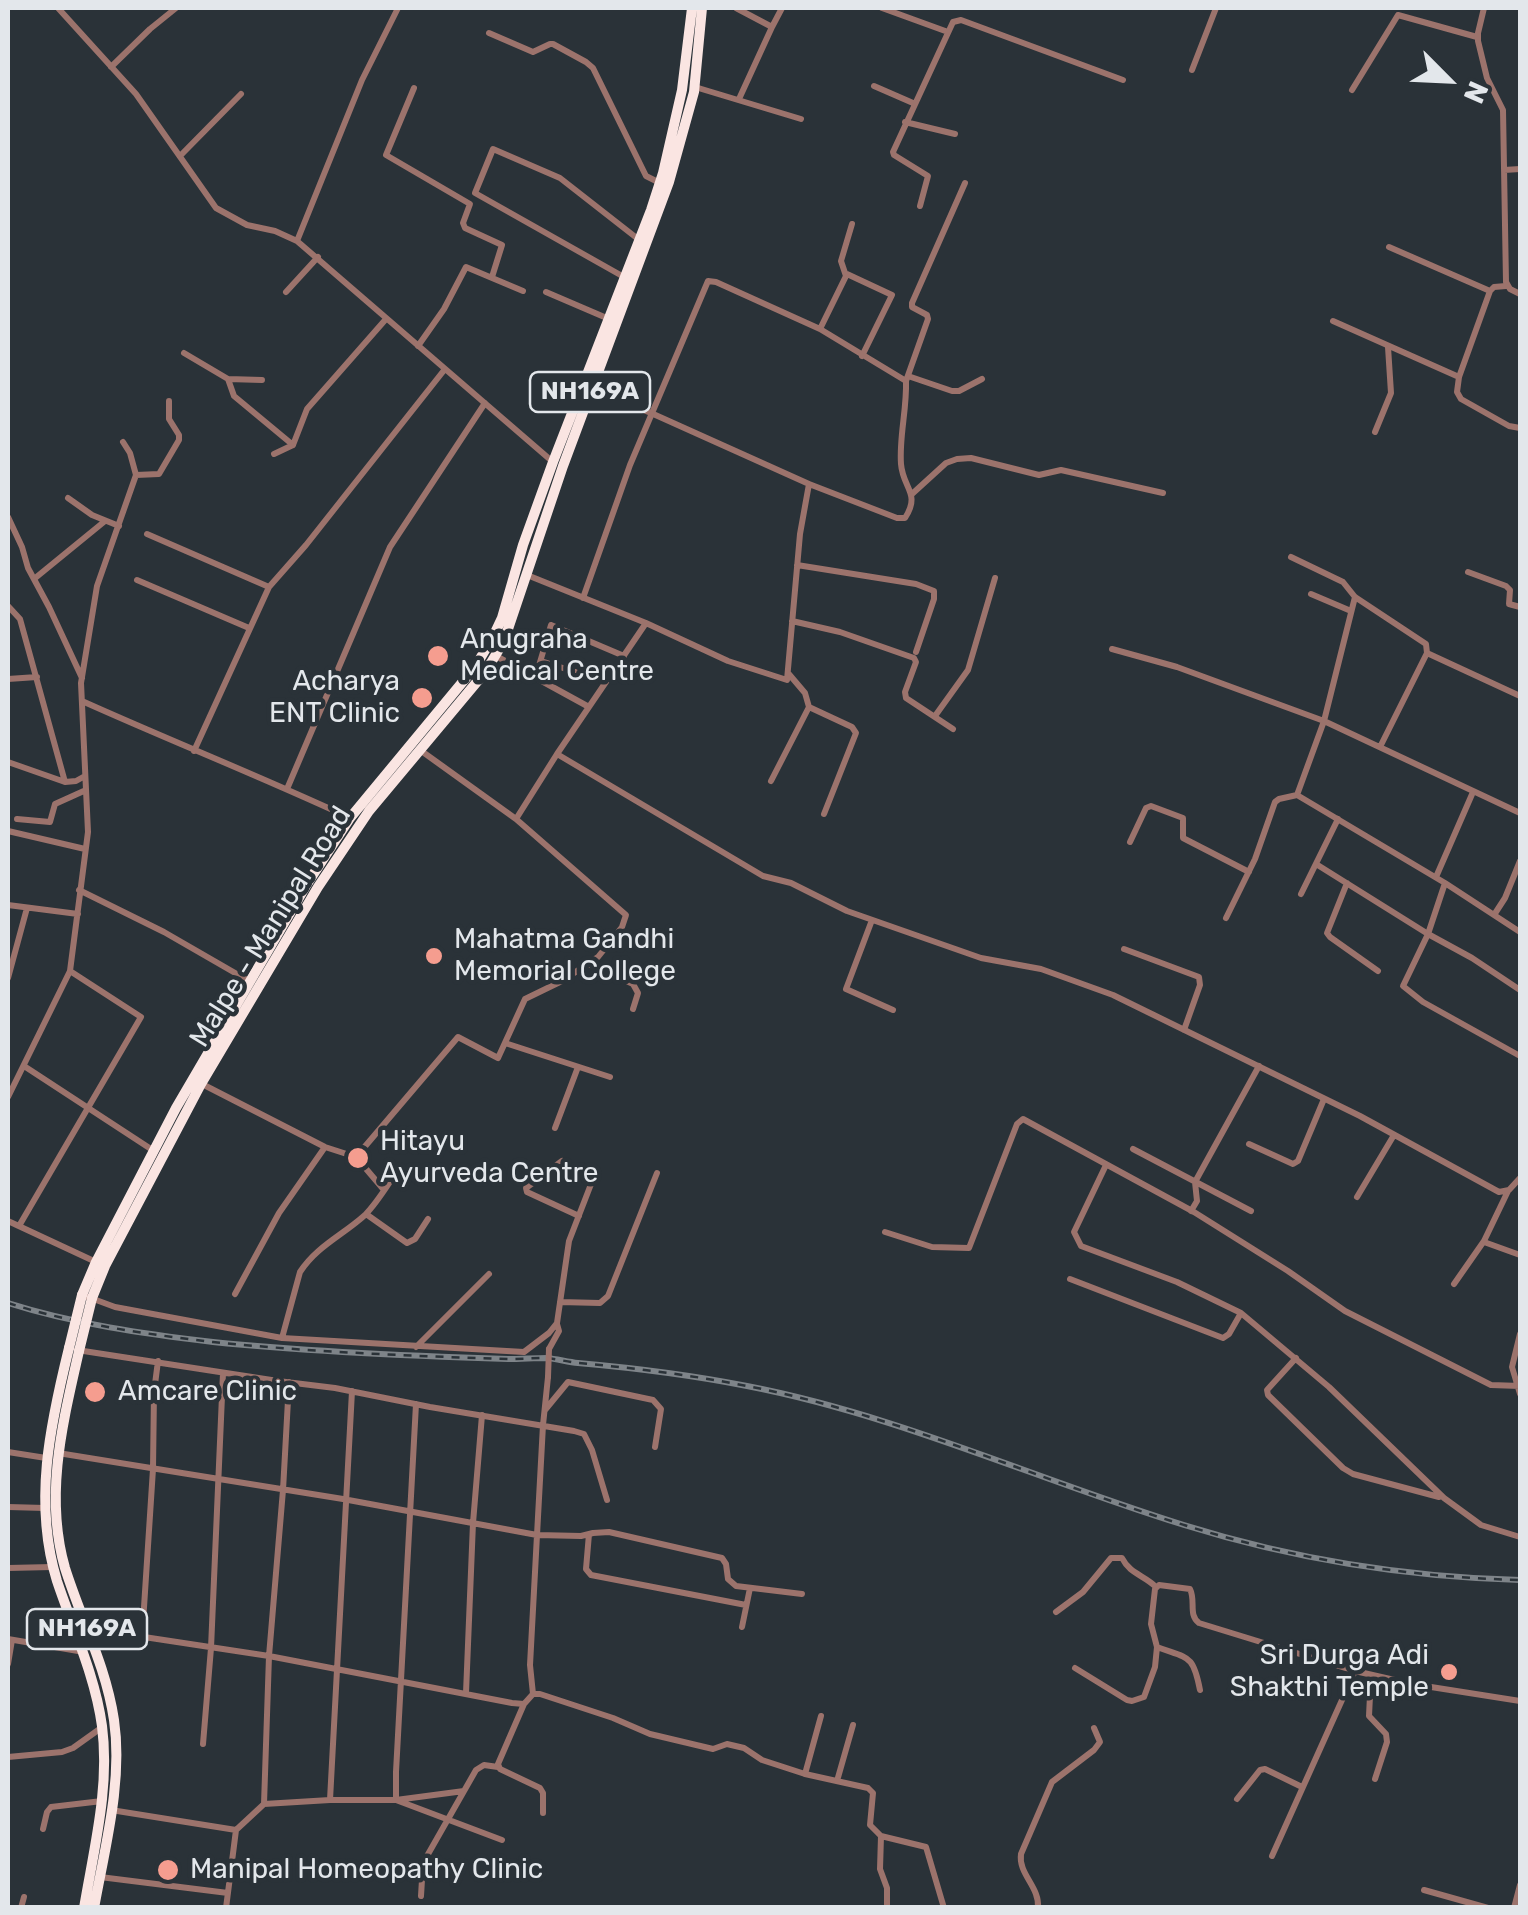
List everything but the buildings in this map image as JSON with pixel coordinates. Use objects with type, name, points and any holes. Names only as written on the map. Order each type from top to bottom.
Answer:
[{"type":"highway","name":"Malpe - Manipal Road","points":[[96,1262],[249,980],[352,836],[496,656],[526,574],[528,547],[554,462],[660,183],[686,68],[692,8]]},
{"type":"highway","name":"Malpe - Manipal Road","points":[[94,1908],[106,1806],[117,1758],[114,1720],[101,1664],[54,1538],[56,1489],[52,1456],[87,1297],[306,884],[350,818],[484,653],[502,618],[670,182],[695,86],[702,8]]},
{"type":"highway","name":"NH169A","points":[[87,1297],[96,1262]]},
{"type":"highway","name":"NH169A","points":[[52,1456],[45,1508],[54,1538],[54,1566],[84,1652],[102,1727],[106,1806],[84,1908]]},
{"type":"street","points":[[58,8],[136,94],[216,208],[248,225],[297,241],[554,462]]},
{"type":"street","points":[[111,66],[176,8]]},
{"type":"street","points":[[297,241],[362,80],[398,8]]},
{"type":"street","points":[[736,8],[772,26]]},
{"type":"street","points":[[740,99],[782,8]]},
{"type":"street","points":[[882,8],[948,32]]},
{"type":"street","points":[[905,17],[908,8]]},
{"type":"street","points":[[1192,70],[1216,8]]},
{"type":"street","points":[[1483,11],[1477,37],[1487,78],[1503,110],[1506,286]]},
{"type":"street","points":[[1352,90],[1398,16],[1477,37]]},
{"type":"street","points":[[920,206],[928,176],[893,154],[953,22],[960,20],[1123,80]]},
{"type":"street","points":[[490,33],[533,52],[553,44],[590,64],[646,176],[660,183]]},
{"type":"street","points":[[695,86],[801,119]]},
{"type":"street","points":[[874,86],[914,103]]},
{"type":"street","points":[[414,88],[386,156],[470,204]]},
{"type":"street","points":[[180,156],[241,94]]},
{"type":"street","points":[[905,122],[954,134]]},
{"type":"street","points":[[492,277],[502,245],[464,228],[463,224],[493,148],[560,178],[639,240]]},
{"type":"street","points":[[1504,170],[1520,170]]},
{"type":"street","points":[[591,390],[810,484],[901,518],[908,515],[912,494],[901,462],[907,379],[928,317],[911,306],[964,183]]},
{"type":"street","points":[[475,193],[625,278]]},
{"type":"street","points":[[852,224],[841,261],[847,274],[892,295],[862,356]]},
{"type":"street","points":[[1389,248],[1490,291]]},
{"type":"street","points":[[286,292],[318,258]]},
{"type":"street","points":[[418,346],[444,309],[466,267],[523,291]]},
{"type":"street","points":[[820,328],[847,274]]},
{"type":"street","points":[[583,598],[630,464],[708,281],[820,328],[907,379],[959,391],[982,379]]},
{"type":"street","points":[[1520,294],[1506,286],[1490,291],[1458,378],[1461,399],[1509,426],[1520,428]]},
{"type":"street","points":[[546,292],[609,319]]},
{"type":"street","points":[[274,454],[293,444],[307,409],[386,319]]},
{"type":"street","points":[[1333,321],[1458,378]]},
{"type":"street","points":[[1375,432],[1391,394],[1388,346]]},
{"type":"street","points":[[184,353],[228,379],[262,380]]},
{"type":"street","points":[[194,751],[269,587],[445,369]]},
{"type":"street","points":[[228,379],[234,396],[293,444]]},
{"type":"street","points":[[136,474],[160,474],[179,440],[168,420],[169,402]]},
{"type":"street","points":[[287,788],[390,547],[485,403]]},
{"type":"street","points":[[8,1097],[70,972],[88,832],[82,678],[97,586],[136,474],[123,442]]},
{"type":"street","points":[[912,494],[946,462],[958,458],[1038,475],[1061,470],[1163,494]]},
{"type":"street","points":[[526,574],[728,661],[787,680],[800,534],[810,484]]},
{"type":"street","points":[[68,498],[86,512],[119,526]]},
{"type":"street","points":[[8,517],[82,678]]},
{"type":"street","points":[[34,579],[105,521]]},
{"type":"street","points":[[147,534],[269,587]]},
{"type":"street","points":[[1291,557],[1343,582],[1356,597],[1426,644],[1427,652],[1380,747]]},
{"type":"street","points":[[798,565],[916,584],[934,591],[916,652]]},
{"type":"street","points":[[1468,572],[1508,588],[1509,604],[1520,606]]},
{"type":"street","points":[[934,716],[968,670],[995,578]]},
{"type":"street","points":[[137,580],[249,628]]},
{"type":"street","points":[[1311,594],[1352,612]]},
{"type":"street","points":[[1298,795],[1324,721],[1356,597]]},
{"type":"street","points":[[8,606],[20,618],[66,782]]},
{"type":"street","points":[[792,621],[840,632],[914,658],[904,695],[954,729]]},
{"type":"street","points":[[516,818],[646,623]]},
{"type":"street","points":[[536,678],[551,625],[624,656]]},
{"type":"street","points":[[1112,649],[1208,677],[1324,721],[1520,813]]},
{"type":"street","points":[[1427,652],[1520,696]]},
{"type":"street","points":[[496,656],[589,707]]},
{"type":"street","points":[[541,660],[591,677]]},
{"type":"street","points":[[772,781],[809,707],[805,693],[788,672]]},
{"type":"street","points":[[8,679],[37,678]]},
{"type":"street","points":[[82,702],[350,818]]},
{"type":"street","points":[[809,707],[852,727],[856,733],[824,814]]},
{"type":"street","points":[[356,1157],[458,1037],[498,1058],[526,999],[598,957],[622,927],[626,915],[516,818],[419,749]]},
{"type":"street","points":[[557,754],[764,876],[791,883],[847,911],[982,958],[1041,969],[1113,995],[1324,1098],[1499,1192],[1509,1190]]},
{"type":"street","points":[[8,762],[66,782],[86,776]]},
{"type":"street","points":[[17,819],[50,822],[54,804],[86,790]]},
{"type":"street","points":[[1436,877],[1473,792]]},
{"type":"street","points":[[1226,918],[1249,872],[1275,802],[1298,795],[1520,932]]},
{"type":"street","points":[[1130,842],[1146,808],[1151,806],[1183,818],[1183,838],[1249,872]]},
{"type":"street","points":[[1301,894],[1338,819]]},
{"type":"street","points":[[8,831],[85,849]]},
{"type":"street","points":[[1494,914],[1520,861]]},
{"type":"street","points":[[1316,864],[1520,990]]},
{"type":"street","points":[[1347,883],[1327,933],[1378,971]]},
{"type":"street","points":[[1445,883],[1428,934],[1403,986],[1423,1002],[1520,1056]]},
{"type":"street","points":[[79,890],[249,980]]},
{"type":"street","points":[[8,906],[78,914]]},
{"type":"street","points":[[8,978],[27,908]]},
{"type":"street","points":[[872,920],[846,988],[892,1010]]},
{"type":"street","points":[[1124,949],[1199,978],[1200,986],[1184,1030]]},
{"type":"street","points":[[588,964],[637,988],[633,1010]]},
{"type":"street","points":[[19,1226],[141,1016],[70,972]]},
{"type":"street","points":[[505,1042],[610,1078]]},
{"type":"street","points":[[24,1066],[154,1150]]},
{"type":"street","points":[[1192,1211],[1197,1201],[1196,1182],[1259,1066]]},
{"type":"street","points":[[555,1128],[578,1067]]},
{"type":"street","points":[[201,1084],[325,1147],[356,1157],[384,1190]]},
{"type":"street","points":[[1249,1144],[1293,1164],[1298,1161],[1324,1098]]},
{"type":"street","points":[[885,1232],[932,1247],[969,1248],[1023,1119],[1192,1211],[1345,1311],[1491,1385],[1520,1389],[1512,1367],[1520,1334]]},
{"type":"street","points":[[1357,1197],[1394,1134]]},
{"type":"street","points":[[235,1294],[280,1213],[325,1147]]},
{"type":"street","points":[[1133,1148],[1251,1211]]},
{"type":"street","points":[[562,1161],[530,1184],[526,1192],[579,1216]]},
{"type":"street","points":[[1106,1165],[1074,1232],[1082,1246],[1177,1282],[1241,1314],[1329,1386],[1444,1498],[1481,1525],[1520,1537]]},
{"type":"street","points":[[282,1338],[300,1272],[328,1242],[366,1214],[398,1170]]},
{"type":"street","points":[[560,1302],[600,1302],[608,1296],[658,1173]]},
{"type":"street","points":[[1454,1284],[1484,1242],[1509,1190],[1520,1178]]},
{"type":"street","points":[[498,1767],[524,1704],[532,1694],[530,1665],[548,1349],[559,1331],[569,1241],[593,1179]]},
{"type":"street","points":[[366,1214],[407,1243],[415,1239],[428,1219]]},
{"type":"street","points":[[8,1221],[96,1262]]},
{"type":"street","points":[[1484,1242],[1520,1255]]},
{"type":"street","points":[[416,1347],[489,1274]]},
{"type":"street","points":[[1070,1279],[1223,1338],[1230,1334],[1241,1314]]},
{"type":"street","points":[[87,1297],[114,1306],[282,1338],[416,1347],[524,1352],[557,1323]]},
{"type":"street","points":[[74,1349],[352,1391],[584,1434],[607,1500]]},
{"type":"street","points":[[1296,1358],[1267,1390],[1268,1395],[1343,1468],[1444,1498]]},
{"type":"street","points":[[142,1638],[158,1361]]},
{"type":"street","points":[[203,1744],[223,1373]]},
{"type":"street","points":[[264,1804],[269,1656],[290,1382]]},
{"type":"street","points":[[544,1412],[568,1382],[653,1400],[661,1409],[655,1447]]},
{"type":"street","points":[[330,1800],[352,1391]]},
{"type":"street","points":[[396,1800],[416,1404]]},
{"type":"street","points":[[466,1692],[482,1416]]},
{"type":"street","points":[[8,1452],[181,1471],[537,1535],[608,1532],[722,1558],[728,1580],[736,1586],[802,1594]]},
{"type":"street","points":[[8,1507],[45,1508]]},
{"type":"street","points":[[589,1534],[586,1569],[591,1575],[746,1606]]},
{"type":"street","points":[[1056,1612],[1083,1592],[1111,1558],[1122,1558],[1130,1571],[1156,1587],[1190,1589],[1192,1614],[1199,1624],[1355,1671],[1520,1701]]},
{"type":"street","points":[[8,1568],[54,1566]]},
{"type":"street","points":[[1075,1668],[1127,1700],[1144,1697],[1155,1666],[1151,1624],[1156,1587]]},
{"type":"street","points":[[742,1626],[750,1588]]},
{"type":"street","points":[[89,1633],[98,1630],[269,1656],[524,1704]]},
{"type":"street","points":[[8,1664],[10,1639],[84,1652]]},
{"type":"street","points":[[1156,1647],[1191,1660],[1200,1690]]},
{"type":"street","points":[[1272,1856],[1355,1671]]},
{"type":"street","points":[[1372,1674],[1369,1716],[1386,1734],[1375,1779]]},
{"type":"street","points":[[532,1694],[650,1734],[713,1748],[727,1744],[744,1748],[762,1760],[805,1774],[868,1788],[873,1794],[870,1826],[881,1836],[926,1846],[944,1908]]},
{"type":"street","points":[[805,1774],[821,1716]]},
{"type":"street","points":[[837,1781],[853,1725]]},
{"type":"street","points":[[8,1757],[62,1752],[102,1727]]},
{"type":"street","points":[[1038,1908],[1038,1897],[1020,1866],[1021,1854],[1052,1782],[1100,1742],[1094,1728]]},
{"type":"street","points":[[421,1896],[423,1863],[480,1766],[498,1767],[540,1788],[543,1813]]},
{"type":"street","points":[[1237,1800],[1260,1770],[1270,1770],[1302,1787]]},
{"type":"street","points":[[226,1908],[236,1830],[264,1804],[396,1800],[464,1791]]},
{"type":"street","points":[[396,1800],[502,1840]]},
{"type":"street","points":[[43,1829],[51,1806],[106,1806],[236,1830]]},
{"type":"street","points":[[881,1836],[880,1869],[887,1888],[887,1908]]},
{"type":"street","points":[[99,1877],[228,1893]]},
{"type":"street","points":[[1514,1908],[1520,1884]]},
{"type":"street","points":[[1424,1890],[1488,1908]]},
{"type":"street","points":[[21,1908],[24,1897]]},
{"type":"railway","points":[[8,1303],[110,1327],[213,1342],[397,1355],[547,1358],[726,1382],[858,1414],[1129,1507],[1266,1548],[1392,1570],[1520,1580]]},
{"type":"place","name":"Anugraha Medical Centre","points":[[438,656]]},
{"type":"place","name":"Acharya ENT Clinic","points":[[422,698]]},
{"type":"place","name":"Mahatma Gandhi Memorial College","points":[[434,956]]},
{"type":"place","name":"Hitayu Ayurveda Centre","points":[[358,1158]]},
{"type":"place","name":"Amcare Clinic","points":[[95,1392]]},
{"type":"place","name":"Sri Durga Adi Shakthi Temple","points":[[1449,1672]]},
{"type":"place","name":"Manipal Homeopathy Clinic","points":[[168,1870]]}]
